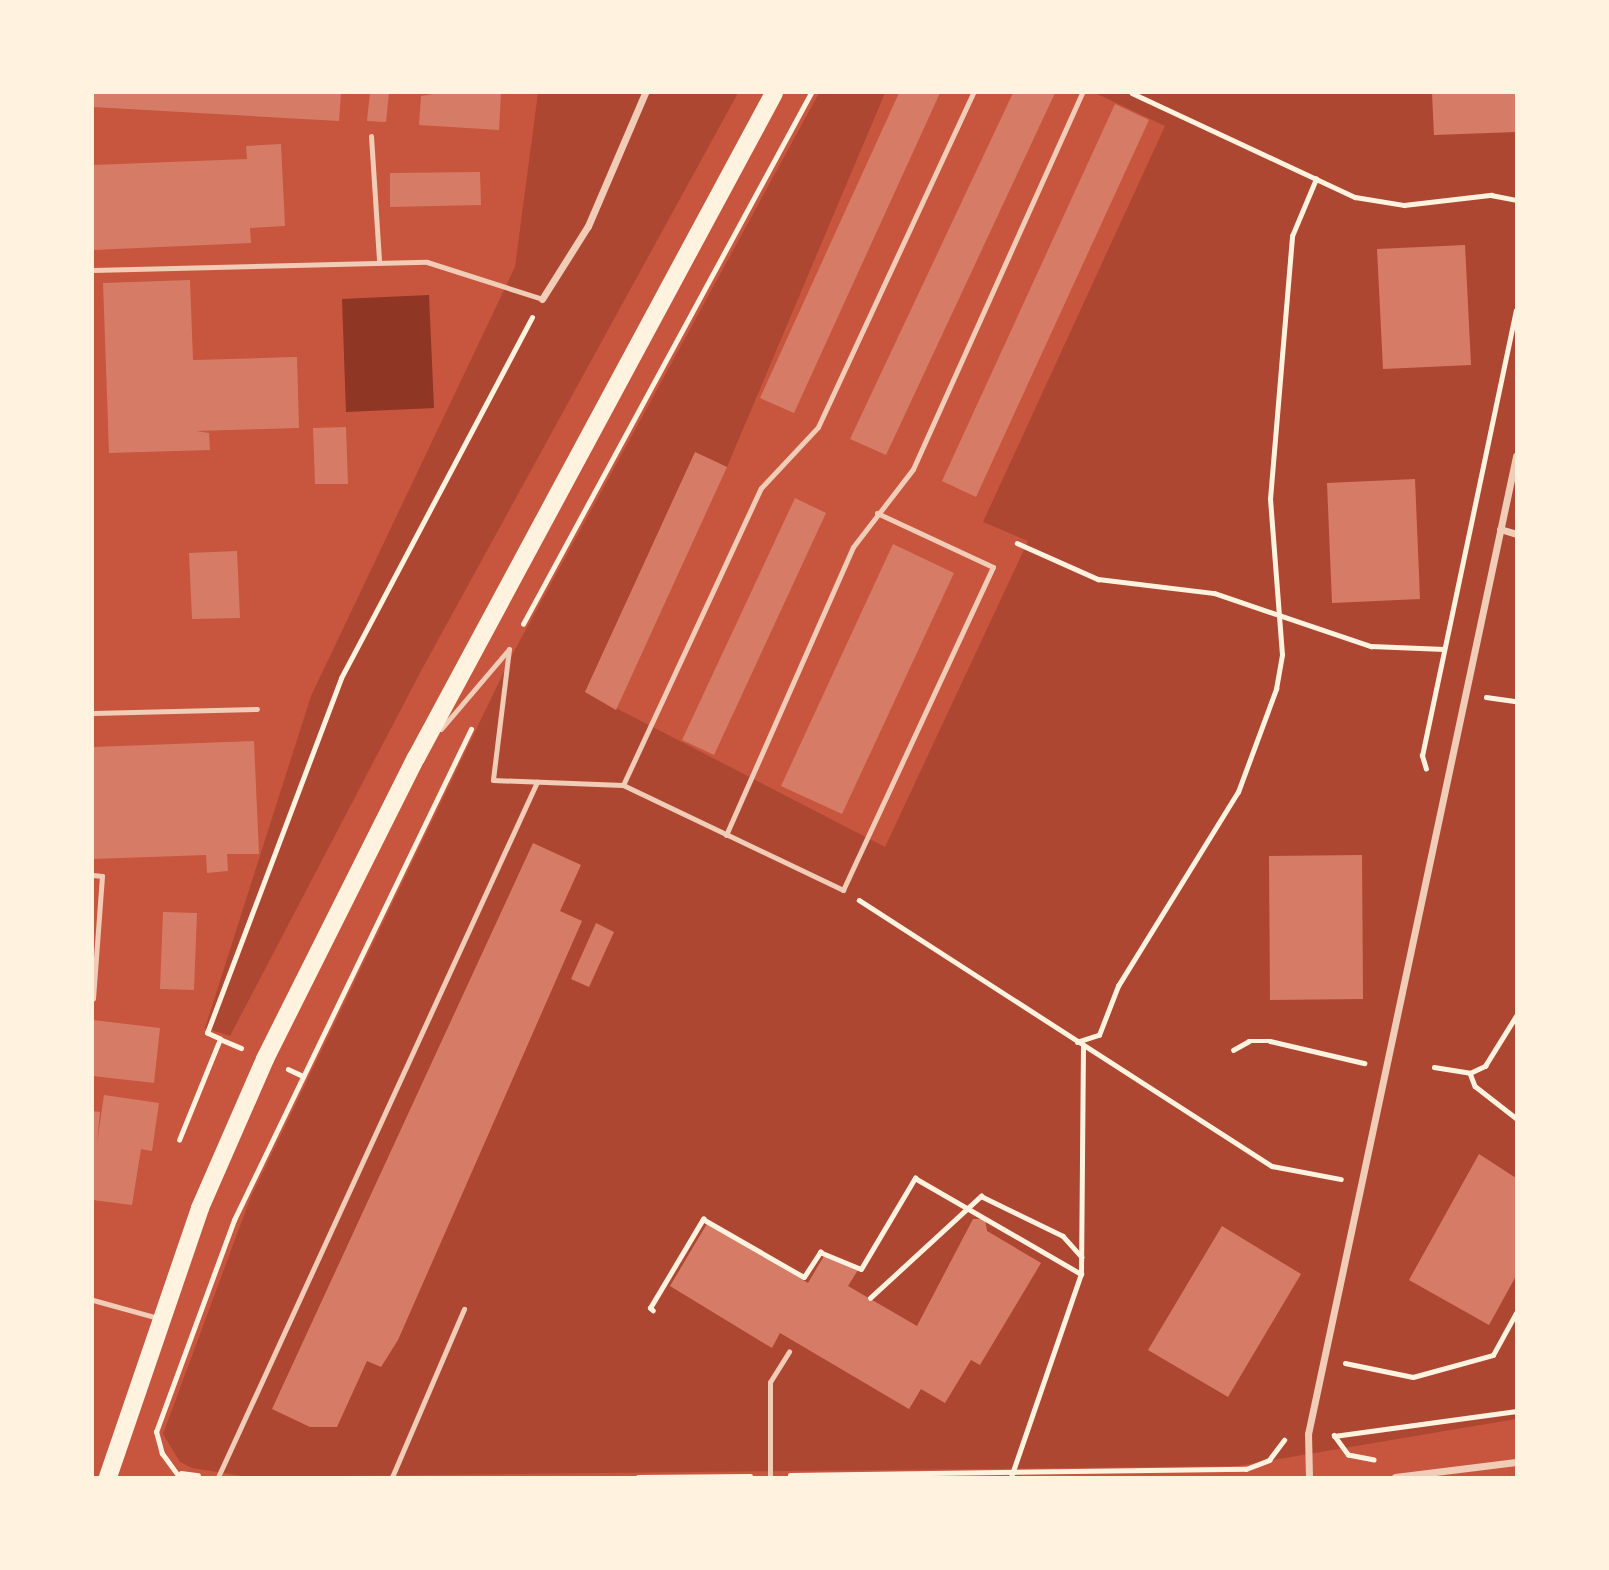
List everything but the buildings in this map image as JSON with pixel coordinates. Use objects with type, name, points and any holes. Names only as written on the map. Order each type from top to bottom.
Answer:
[{"type":"main road","points":[[107,1477],[161,1319],[265,1059],[416,758],[775,93]]},
{"type":"street","points":[[542,299],[588,226],[645,93]]},
{"type":"street","points":[[1309,1477],[1308,1434],[1516,456]]},
{"type":"street","points":[[1500,529],[1516,534]]},
{"type":"street","points":[[1395,1477],[1516,1462]]},
{"type":"lane","points":[[623,785],[761,488],[818,427],[973,93]]},
{"type":"lane","points":[[726,835],[853,547],[914,469],[1082,93]]},
{"type":"lane","points":[[371,136],[379,261]]},
{"type":"lane","points":[[93,270],[379,261],[427,262],[542,299]]},
{"type":"lane","points":[[509,649],[493,780],[623,785],[844,890],[993,566],[877,513]]},
{"type":"lane","points":[[416,758],[509,649]]},
{"type":"lane","points":[[93,713],[257,709]]},
{"type":"lane","points":[[218,1477],[537,782]]},
{"type":"lane","points":[[93,875],[102,876],[93,999]]},
{"type":"lane","points":[[93,1300],[161,1319]]},
{"type":"lane","points":[[392,1477],[464,1309]]},
{"type":"lane","points":[[773,1476],[770,1382],[789,1351]]},
{"type":"path","points":[[509,649],[811,93]]},
{"type":"path","points":[[1132,93],[1315,179],[1381,203],[1516,200]]},
{"type":"path","points":[[1077,1042],[1099,1035],[1118,986],[1238,792],[1276,689],[1282,655],[1270,499],[1290,263],[1300,204],[1315,179]]},
{"type":"path","points":[[220,1039],[207,1033],[341,678],[542,299]]},
{"type":"path","points":[[1428,773],[1422,756],[1516,311]]},
{"type":"path","points":[[1017,543],[1098,579],[1214,593],[1371,646],[1444,649]]},
{"type":"path","points":[[1484,708],[1486,697],[1516,701]]},
{"type":"path","points":[[179,1477],[162,1454],[156,1432],[234,1220],[474,723]]},
{"type":"path","points":[[844,890],[1083,1047],[1272,1166],[1361,1183]]},
{"type":"path","points":[[1434,1067],[1470,1073],[1494,1056],[1516,1016]]},
{"type":"path","points":[[1233,1050],[1249,1041],[1270,1041],[1367,1064]]},
{"type":"path","points":[[1012,1477],[1081,1273],[1083,1047]]},
{"type":"path","points":[[1364,1077],[1370,1051]]},
{"type":"path","points":[[1470,1073],[1475,1086],[1516,1118]]},
{"type":"path","points":[[1340,1194],[1346,1167]]},
{"type":"path","points":[[653,1311],[650,1308],[703,1219],[804,1277],[820,1252],[861,1269],[915,1178],[1081,1273]]},
{"type":"path","points":[[870,1298],[965,1205],[993,1196],[1063,1236],[1083,1258]]},
{"type":"path","points":[[1342,1376],[1345,1363],[1413,1377],[1493,1355],[1516,1312]]},
{"type":"path","points":[[1334,1436],[1516,1411]]},
{"type":"path","points":[[773,1476],[1246,1469],[1269,1460],[1290,1426]]},
{"type":"path","points":[[1332,1426],[1334,1436],[1348,1455],[1374,1460]]},
{"type":"path","points":[[638,1477],[762,1476]]},
{"type":"shaded area","points":[[538,93],[738,93],[421,671],[230,1036],[205,1028],[311,696],[515,267]]},
{"type":"shaded area","points":[[819,93],[885,93],[727,467],[695,453],[585,692],[885,847],[1028,541],[983,522],[1165,126],[1095,93],[1516,93],[1516,1419],[1238,1466],[248,1477],[192,1468],[180,1462],[163,1434],[250,1199],[512,655]]},
{"type":"shaded area","points":[[429,295],[434,408],[346,412],[342,299]]}]
